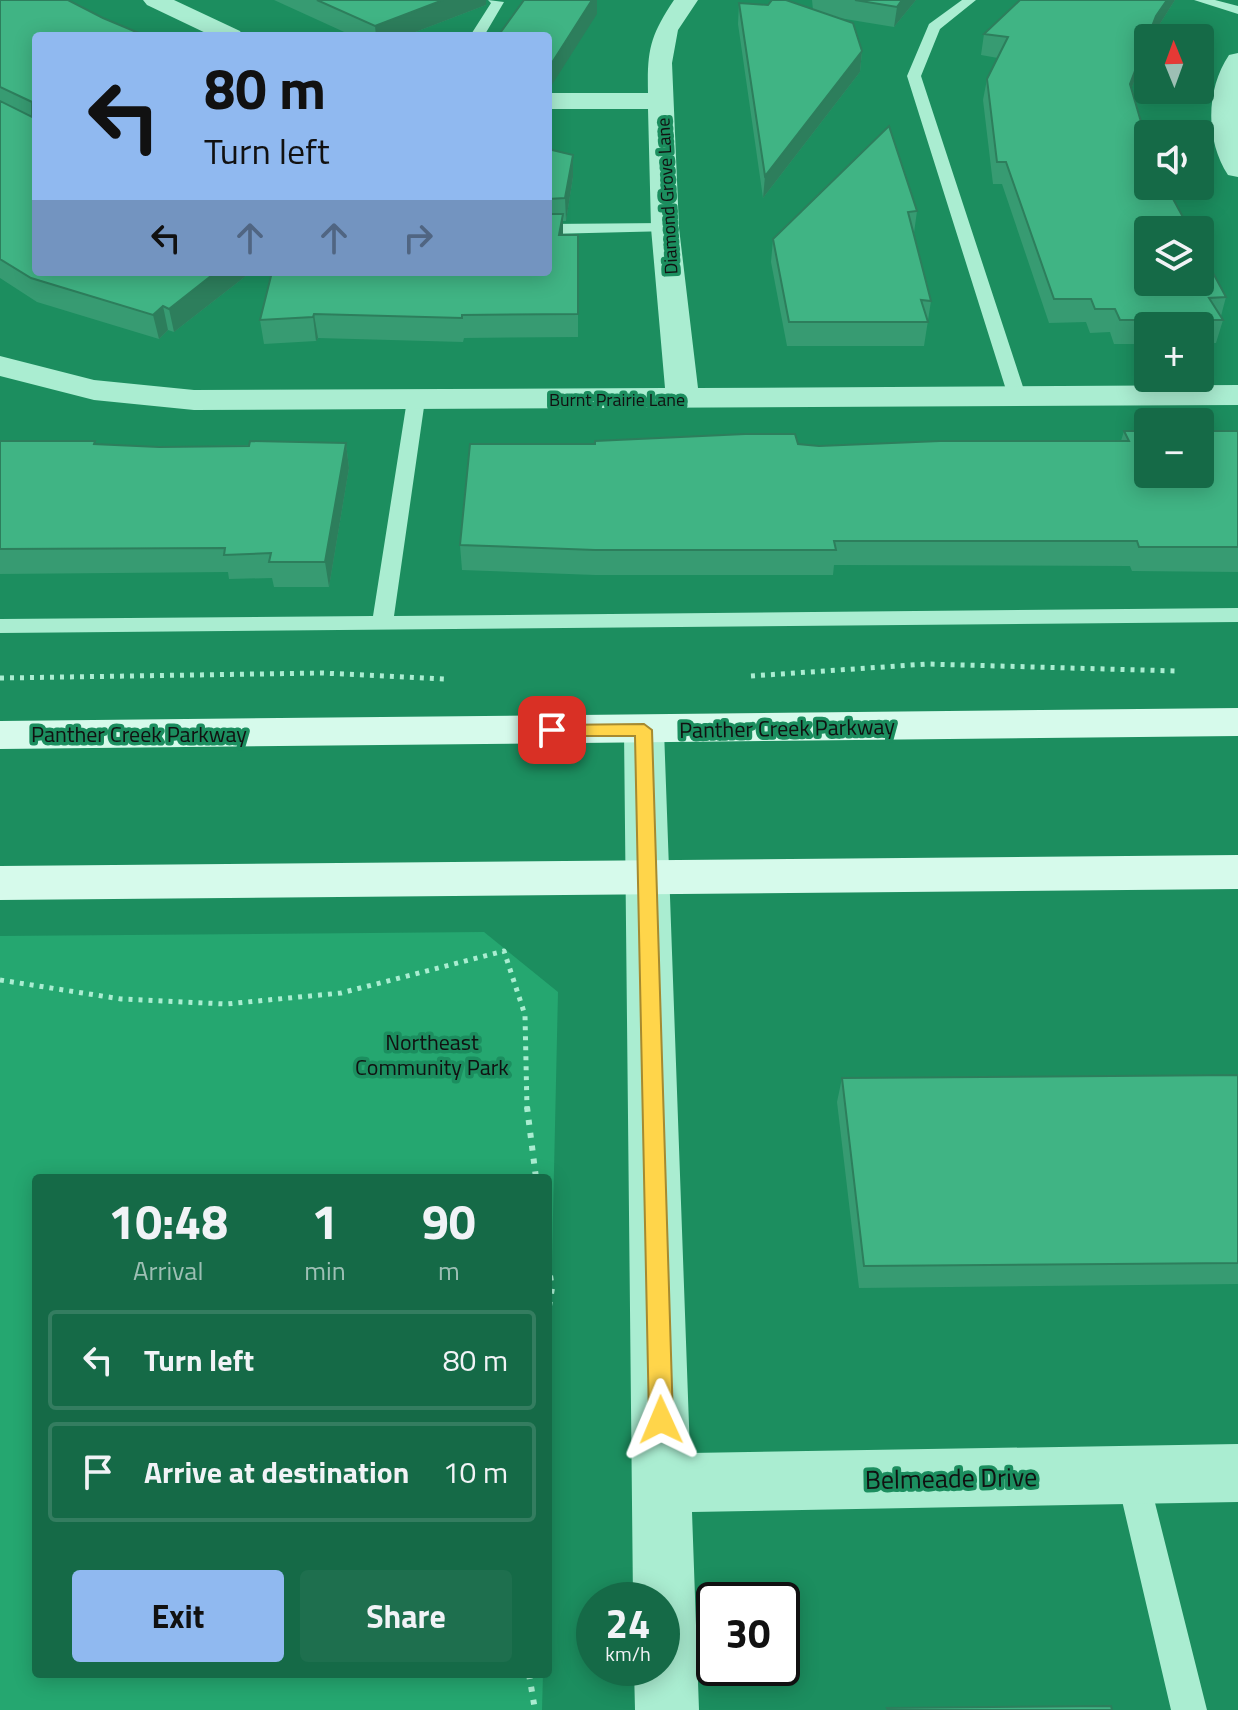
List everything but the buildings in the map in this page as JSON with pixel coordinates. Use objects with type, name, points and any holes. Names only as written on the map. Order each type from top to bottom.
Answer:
[{"type":"main road","name":"Panther Creek Parkway","points":[[0,735],[1238,722]]},
{"type":"main road","points":[[0,883],[1238,872]]},
{"type":"street","points":[[155,0],[223,32]]},
{"type":"street","name":"Diamond Grove Lane","points":[[683,399],[665,228],[661,46],[666,30],[686,0]]},
{"type":"street","points":[[1238,60],[1226,90],[1223,111],[1226,133],[1238,169]]},
{"type":"street","points":[[552,101],[662,101]]},
{"type":"street","name":"Burnt Prairie Lane","points":[[0,366],[48,380],[143,397],[247,402],[1238,395]]},
{"type":"street","points":[[644,730],[667,1710]]},
{"type":"street","name":"Belmeade Drive","points":[[663,1483],[1238,1473]]},
{"type":"lane","points":[[479,32],[498,2],[494,0]]},
{"type":"lane","points":[[970,0],[934,27],[914,76],[1017,396]]},
{"type":"lane","points":[[1200,0],[1238,10]]},
{"type":"lane","points":[[552,229],[665,228]]},
{"type":"lane","points":[[382,623],[416,400]]},
{"type":"lane","points":[[0,626],[1238,615]]},
{"type":"lane","points":[[1132,1475],[1189,1710]]},
{"type":"path","points":[[738,676],[927,664],[1191,672]]},
{"type":"path","points":[[0,678],[322,673],[459,679]]},
{"type":"path","points":[[0,980],[121,999],[226,1004],[341,993],[504,951],[525,1015],[526,1102],[535,1174]]},
{"type":"path","points":[[530,1678],[535,1710]]},
{"type":"green space","name":"Northeast Community Park","points":[[484,932],[558,992],[552,1260],[552,1174],[32,1174],[32,1678],[543,1678],[542,1710],[0,1710],[0,936]]},
{"type":"route","points":[[552,730],[644,730],[661,1420]]}]
